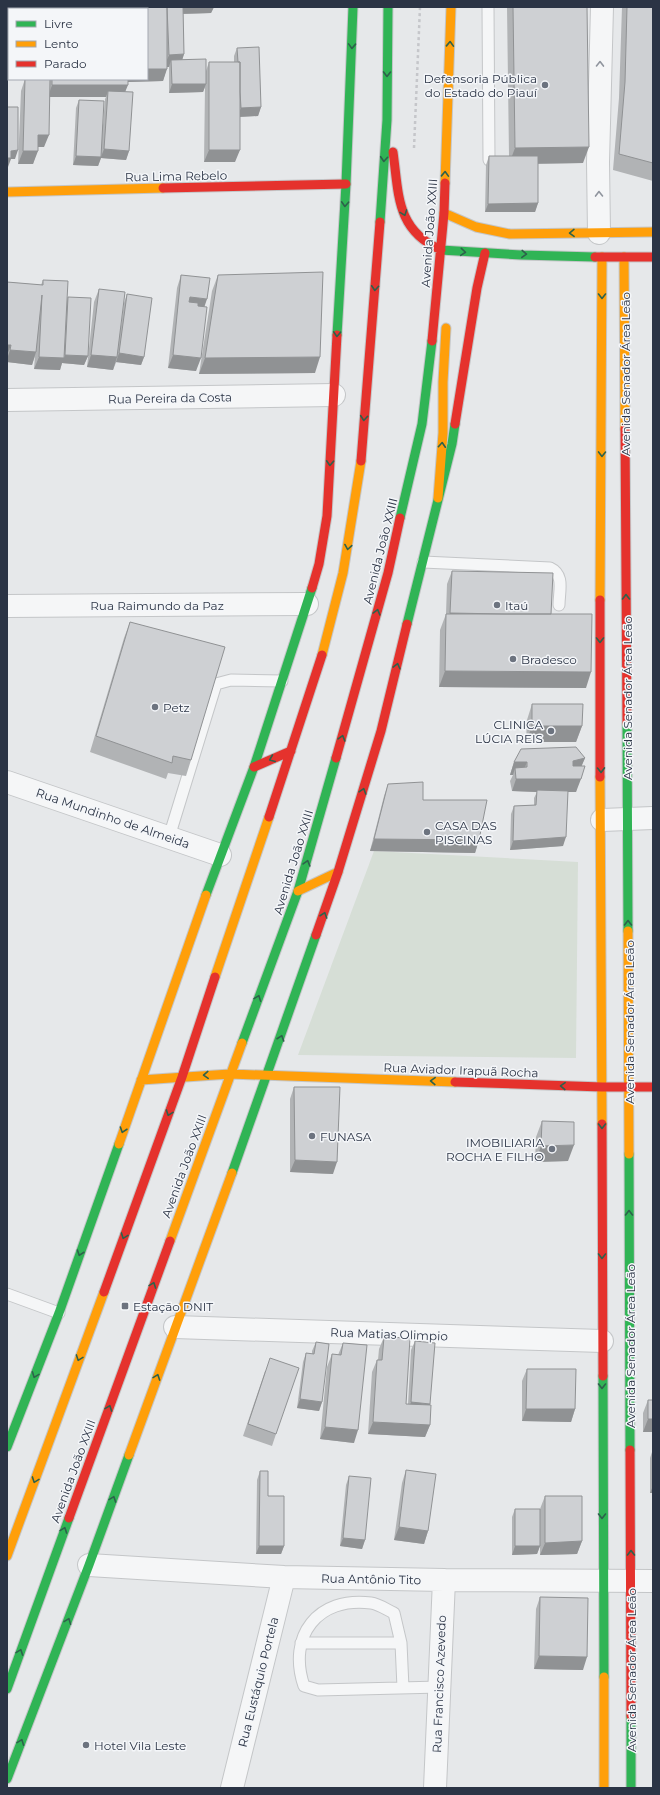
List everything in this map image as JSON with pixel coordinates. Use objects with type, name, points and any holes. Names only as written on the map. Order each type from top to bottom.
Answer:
[{"type":"street","points":[[7,1447],[58,1313],[220,854],[254,767],[319,564],[327,516],[346,184],[353,7]]},
{"type":"street","points":[[7,1556],[182,1077],[291,751],[321,657],[343,573],[360,469],[375,290],[387,120],[388,7]]},
{"type":"street","name":"Avenida João XXIII","points":[[7,1689],[298,891],[388,573],[422,424],[437,292],[444,213],[451,7]]},
{"type":"street","points":[[599,233],[598,162],[602,7]]},
{"type":"street","points":[[387,120],[401,206],[409,226],[427,244],[441,250],[485,253],[602,257],[653,256]]},
{"type":"street","name":"Rua Lima Rebelo","points":[[7,192],[346,184]]},
{"type":"street","points":[[444,213],[465,224],[490,233],[653,232]]},
{"type":"street","points":[[7,1779],[90,1566],[175,1327],[268,1075],[338,872],[381,731],[452,444],[477,288],[485,253]]},
{"type":"street","name":"Avenida Senador Área Leão","points":[[602,257],[614,438],[626,532],[623,659],[628,818],[631,1788]]},
{"type":"street","name":"Avenida Senador Área Leão","points":[[604,1788],[602,1580],[603,660],[607,532],[624,257]]},
{"type":"street","points":[[437,292],[444,315],[446,328],[443,382],[443,433],[438,498]]},
{"type":"street","name":"Rua Pereira da Costa","points":[[7,400],[334,395]]},
{"type":"street","points":[[607,532],[626,532]]},
{"type":"street","name":"Rua Raimundo da Paz","points":[[7,606],[307,604]]},
{"type":"street","points":[[254,767],[291,751]]},
{"type":"street","name":"Rua Mundinho de Almeida","points":[[7,782],[220,854]]},
{"type":"street","points":[[602,820],[653,818]]},
{"type":"street","points":[[298,891],[338,872]]},
{"type":"street","name":"Rua Aviador Irapuã Rocha","points":[[140,1080],[230,1074],[629,1088],[653,1087]]},
{"type":"street","name":"Rua Matias Olimpio","points":[[175,1327],[602,1341]]},
{"type":"street","name":"Rua Antônio Tito","points":[[90,1566],[284,1577],[444,1580],[653,1581]]},
{"type":"street","name":"Rua Eustáquio Portela","points":[[232,1788],[284,1577]]},
{"type":"street","name":"Rua Francisco Azevedo","points":[[435,1788],[444,1580]]},
{"type":"lane","points":[[488,7],[489,160]]},
{"type":"lane","points":[[423,562],[550,568],[557,571],[560,578],[558,605]]},
{"type":"lane","points":[[170,837],[216,684],[231,680],[282,681]]},
{"type":"lane","points":[[7,1294],[58,1313]]},
{"type":"lane","points":[[403,1688],[401,1643],[394,1613],[372,1603],[344,1603],[327,1609],[313,1620],[301,1643],[300,1672],[304,1686],[318,1690],[440,1688]]},
{"type":"lane","points":[[301,1643],[401,1643]]},
{"type":"path","points":[[414,156],[420,7]]},
{"type":"shaded area","points":[[374,851],[578,862],[576,1058],[298,1055]]},
{"type":"building","points":[[58,7],[76,7],[76,8]]},
{"type":"building","points":[[79,7],[126,7],[126,8]]},
{"type":"building","points":[[167,7],[167,69],[148,69],[148,8],[131,8]]},
{"type":"building","points":[[167,7],[183,7],[184,54],[169,55]]},
{"type":"building","name":"Defensoria Pública do Estado do Piauí","points":[[513,7],[587,7],[589,147],[515,148]]},
{"type":"building","points":[[627,7],[653,7],[653,163],[619,154],[625,82]]},
{"type":"building","points":[[259,47],[261,107],[241,108],[240,62],[238,62],[237,48]]},
{"type":"building","points":[[206,59],[206,84],[172,84],[171,60]]},
{"type":"building","points":[[209,62],[240,62],[240,150],[209,150]]},
{"type":"building","points":[[25,80],[50,80],[49,135],[38,135],[38,151],[23,151]]},
{"type":"building","points":[[52,80],[128,80],[128,85],[52,85]]},
{"type":"building","points":[[108,91],[133,92],[129,151],[104,149]]},
{"type":"building","points":[[79,100],[104,101],[101,157],[76,156]]},
{"type":"building","points":[[7,107],[18,107],[18,150],[11,151],[11,158],[7,158]]},
{"type":"building","points":[[489,156],[538,156],[538,203],[488,204]]},
{"type":"building","points":[[323,272],[320,357],[205,358],[218,275]]},
{"type":"building","points":[[181,275],[210,278],[207,299],[190,297],[189,302],[198,303],[198,306],[207,307],[201,358],[173,355]]},
{"type":"building","points":[[43,280],[68,281],[64,358],[39,357],[42,295],[36,352],[10,350],[11,345],[7,345],[7,282],[43,285]]},
{"type":"building","points":[[99,289],[125,292],[117,357],[91,355]]},
{"type":"building","points":[[127,294],[152,298],[144,357],[119,353]]},
{"type":"building","points":[[68,297],[91,298],[88,356],[65,355]]},
{"type":"building","name":"Itaú","points":[[452,571],[553,573],[551,614],[450,613]]},
{"type":"building","name":"Bradesco","points":[[446,614],[592,614],[591,672],[445,671]]},
{"type":"building","name":"Petz","points":[[130,622],[225,647],[191,760],[173,756],[172,763],[96,736]]},
{"type":"building","points":[[532,704],[583,704],[582,726],[532,726]]},
{"type":"building","points":[[576,747],[585,758],[573,761],[573,766],[585,766],[581,779],[516,779],[515,768],[527,767],[527,762],[514,762],[521,749]]},
{"type":"building","name":"CASA DAS PISCINAS","points":[[423,782],[423,800],[487,800],[479,840],[374,839],[388,784]]},
{"type":"building","points":[[537,790],[568,791],[566,837],[513,841],[514,806],[536,805]]},
{"type":"building","name":"FUNASA","points":[[294,1087],[340,1087],[337,1162],[295,1160]]},
{"type":"building","points":[[542,1121],[574,1122],[574,1145],[541,1146]]},
{"type":"building","points":[[384,1337],[410,1338],[406,1404],[431,1405],[430,1425],[373,1422],[377,1360],[382,1360]]},
{"type":"building","points":[[415,1341],[435,1343],[430,1404],[411,1402]]},
{"type":"building","points":[[316,1342],[329,1344],[322,1402],[300,1399],[306,1353],[314,1354]]},
{"type":"building","points":[[343,1343],[367,1345],[358,1430],[325,1427],[332,1354],[341,1355]]},
{"type":"building","points":[[270,1358],[299,1368],[276,1434],[248,1424]]},
{"type":"building","points":[[527,1369],[576,1369],[575,1409],[526,1409]]},
{"type":"building","points":[[648,1400],[653,1400],[653,1419],[648,1419]]},
{"type":"building","points":[[406,1470],[436,1474],[428,1531],[399,1527]]},
{"type":"building","points":[[260,1471],[268,1471],[268,1496],[284,1496],[284,1546],[259,1546]]},
{"type":"building","points":[[349,1476],[371,1478],[365,1540],[343,1538]]},
{"type":"building","points":[[545,1496],[582,1496],[582,1541],[545,1543]]},
{"type":"building","points":[[515,1509],[540,1509],[540,1546],[515,1546]]},
{"type":"building","points":[[540,1597],[588,1598],[587,1657],[539,1656]]},
{"type":"traffic: fast","points":[[337,335],[346,184],[353,7]]},
{"type":"traffic: fast","points":[[380,222],[387,120],[388,7]]},
{"type":"traffic: fast","points":[[441,250],[521,255],[595,257]]},
{"type":"traffic: fast","points":[[400,518],[422,424],[432,341]]},
{"type":"traffic: fast","points":[[407,624],[452,444],[455,424]]},
{"type":"traffic: fast","points":[[206,895],[254,767],[312,588]]},
{"type":"traffic: fast","points":[[627,724],[628,931]]},
{"type":"traffic: fast","points":[[242,1043],[298,891],[336,758]]},
{"type":"traffic: fast","points":[[232,1173],[316,935]]},
{"type":"traffic: fast","points":[[7,1447],[59,1313],[119,1144]]},
{"type":"traffic: fast","points":[[629,1154],[630,1450]]},
{"type":"traffic: fast","points":[[603,1376],[604,1677]]},
{"type":"traffic: fast","points":[[7,1779],[89,1565],[129,1455]]},
{"type":"traffic: fast","points":[[7,1689],[69,1518]]},
{"type":"traffic: fast","points":[[631,1716],[631,1788]]},
{"type":"traffic: slow","points":[[445,183],[451,7]]},
{"type":"traffic: slow","points":[[7,192],[163,188]]},
{"type":"traffic: slow","points":[[444,213],[476,227],[510,234],[653,232]]},
{"type":"traffic: slow","points":[[600,600],[602,257]]},
{"type":"traffic: slow","points":[[624,257],[625,429]]},
{"type":"traffic: slow","points":[[438,498],[443,433],[443,382],[446,328]]},
{"type":"traffic: slow","points":[[322,655],[343,573],[361,461]]},
{"type":"traffic: slow","points":[[600,777],[602,1124]]},
{"type":"traffic: slow","points":[[215,977],[269,817]]},
{"type":"traffic: slow","points":[[298,891],[338,872]]},
{"type":"traffic: slow","points":[[119,1144],[206,895]]},
{"type":"traffic: slow","points":[[628,931],[629,1154]]},
{"type":"traffic: slow","points":[[170,1241],[242,1043]]},
{"type":"traffic: slow","points":[[141,1080],[230,1074],[455,1082]]},
{"type":"traffic: slow","points":[[129,1455],[232,1173]]},
{"type":"traffic: slow","points":[[7,1556],[104,1292]]},
{"type":"traffic: slow","points":[[604,1677],[604,1788]]},
{"type":"traffic: jam","points":[[393,152],[402,210],[415,232],[426,242],[441,250]]},
{"type":"traffic: jam","points":[[432,341],[444,213],[445,183]]},
{"type":"traffic: jam","points":[[163,188],[346,184]]},
{"type":"traffic: jam","points":[[361,461],[380,222]]},
{"type":"traffic: jam","points":[[455,424],[477,288],[485,253]]},
{"type":"traffic: jam","points":[[595,257],[653,257]]},
{"type":"traffic: jam","points":[[312,588],[319,564],[327,516],[337,335]]},
{"type":"traffic: jam","points":[[625,429],[627,724]]},
{"type":"traffic: jam","points":[[336,758],[388,573],[400,518]]},
{"type":"traffic: jam","points":[[600,600],[600,777]]},
{"type":"traffic: jam","points":[[316,935],[338,872],[381,731],[407,624]]},
{"type":"traffic: jam","points":[[269,817],[322,655]]},
{"type":"traffic: jam","points":[[254,767],[291,751]]},
{"type":"traffic: jam","points":[[104,1292],[182,1077],[215,977]]},
{"type":"traffic: jam","points":[[455,1082],[602,1087],[653,1087]]},
{"type":"traffic: jam","points":[[602,1124],[603,1376]]},
{"type":"traffic: jam","points":[[69,1518],[170,1241]]},
{"type":"traffic: jam","points":[[630,1450],[631,1716]]},
{"type":"place","name":"Defensoria Pública do Estado do Piauí","points":[[545,85]]},
{"type":"place","name":"Itaú","points":[[497,605]]},
{"type":"place","name":"Bradesco","points":[[513,659]]},
{"type":"place","name":"Petz","points":[[155,707]]},
{"type":"place","name":"CLINICA LÚCIA REIS","points":[[551,731]]},
{"type":"place","name":"CASA DAS PISCINAS","points":[[427,832]]},
{"type":"place","name":"FUNASA","points":[[312,1136]]},
{"type":"place","name":"IMOBILIARIA ROCHA E FILHO","points":[[552,1149]]},
{"type":"place","name":"Estação DNIT","points":[[125,1306]]},
{"type":"place","name":"Hotel Vila Leste","points":[[86,1745]]}]
